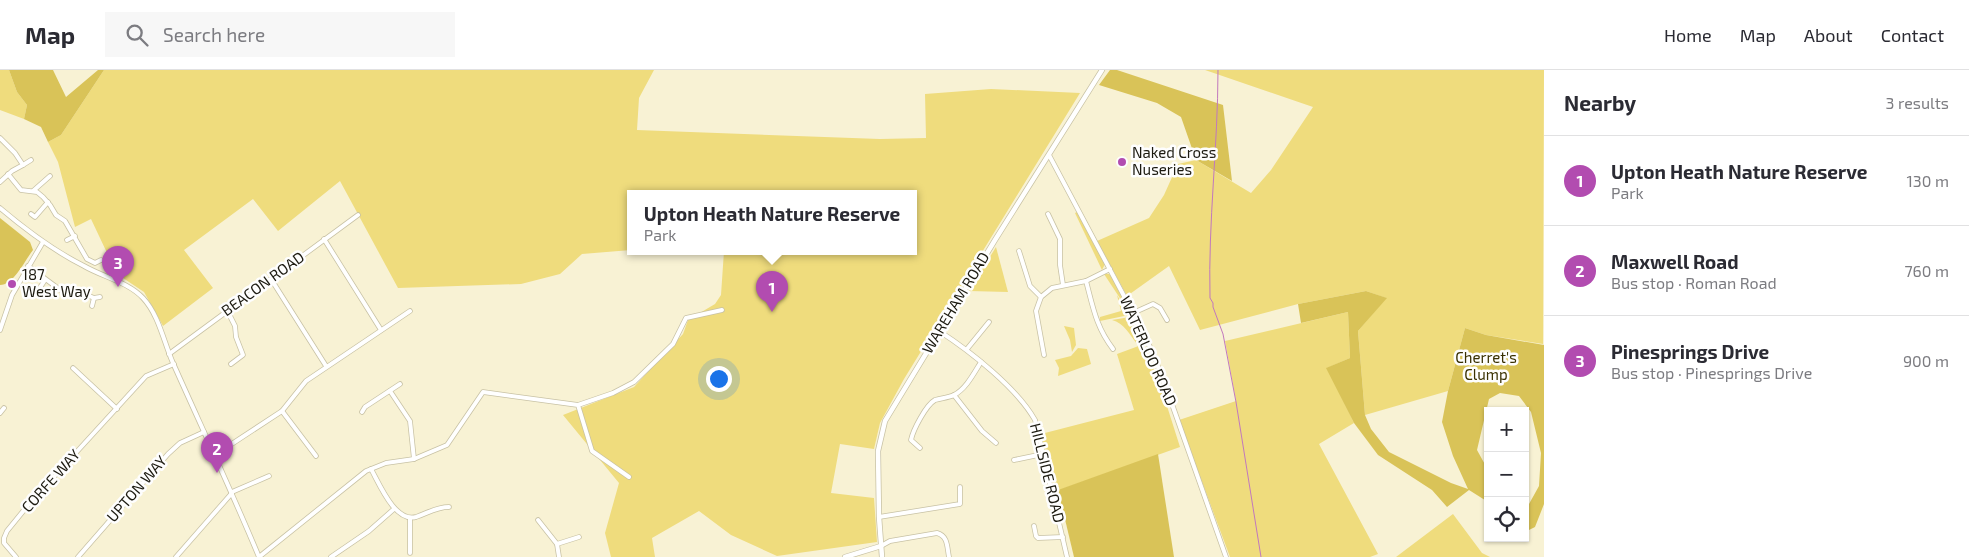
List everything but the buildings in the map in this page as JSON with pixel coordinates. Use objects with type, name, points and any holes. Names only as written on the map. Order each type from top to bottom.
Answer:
[{"type":"street","name":"WAREHAM ROAD","points":[[882,557],[878,451],[885,421],[1102,70]]},
{"type":"street","points":[[0,138],[23,165]]},
{"type":"street","name":"WATERLOO ROAD","points":[[1049,155],[1134,313],[1168,390],[1226,557]]},
{"type":"street","points":[[0,182],[8,174],[31,160]]},
{"type":"street","points":[[8,174],[21,190],[33,191],[48,202],[54,213],[65,221],[87,259],[95,263],[101,260]]},
{"type":"street","points":[[33,191],[50,176]]},
{"type":"street","points":[[31,214],[35,217],[48,202]]},
{"type":"street","points":[[0,208],[43,242],[83,266],[130,287],[142,297],[152,311],[169,354],[232,492],[259,557],[337,493],[371,469],[386,462],[414,459],[446,445],[483,392],[578,405],[613,393],[634,382],[673,344],[686,318],[722,310]]},
{"type":"street","points":[[1048,214],[1060,239],[1060,265],[1063,285]]},
{"type":"street","name":"BEACON ROAD","points":[[169,354],[358,215]]},
{"type":"street","points":[[67,240],[75,236]]},
{"type":"street","points":[[324,239],[380,330]]},
{"type":"street","points":[[0,330],[12,295],[43,242]]},
{"type":"street","points":[[1019,250],[1030,286],[1041,297]]},
{"type":"street","points":[[28,266],[63,292],[80,292],[94,298],[100,297]]},
{"type":"street","points":[[1044,355],[1036,311],[1041,297],[1052,288],[1086,281],[1110,269]]},
{"type":"street","points":[[271,279],[326,366]]},
{"type":"street","points":[[37,292],[45,280]]},
{"type":"street","points":[[1086,281],[1093,312],[1099,327],[1113,349]]},
{"type":"street","points":[[92,306],[94,298]]},
{"type":"street","points":[[1134,313],[1153,304],[1160,308],[1167,320]]},
{"type":"street","points":[[227,310],[235,326],[236,337],[244,356],[231,364]]},
{"type":"street","points":[[215,455],[282,411],[306,381],[326,366],[410,310]]},
{"type":"street","points":[[968,349],[989,322]]},
{"type":"street","name":"HILLSIDE ROAD","points":[[939,331],[968,349],[1028,407],[1035,420],[1067,557]]},
{"type":"street","points":[[920,448],[911,440],[912,434],[929,405],[935,400],[954,395],[964,386],[982,362]]},
{"type":"street","name":"CORFE WAY","points":[[16,557],[4,543],[4,538],[7,531],[29,504],[146,376],[174,364]]},
{"type":"street","points":[[73,368],[117,409]]},
{"type":"street","points":[[362,412],[366,407],[400,384]]},
{"type":"street","points":[[390,391],[410,421],[414,459]]},
{"type":"street","points":[[954,395],[982,431],[996,443]]},
{"type":"street","points":[[578,405],[592,451],[628,477]]},
{"type":"street","points":[[0,413],[4,408]]},
{"type":"street","points":[[282,411],[316,456]]},
{"type":"street","name":"UPTON WAY","points":[[78,557],[168,454],[180,443],[204,432]]},
{"type":"street","points":[[1014,460],[1043,454]]},
{"type":"street","points":[[371,469],[394,509],[400,515],[410,518],[438,507],[449,507]]},
{"type":"street","points":[[176,557],[232,492],[269,476]]},
{"type":"street","points":[[879,517],[960,504],[960,487]]},
{"type":"street","points":[[331,557],[369,531],[394,509]]},
{"type":"street","points":[[410,518],[410,553]]},
{"type":"street","points":[[538,520],[556,544],[559,557]]},
{"type":"street","name":"HILLSIDE ROAD","points":[[1034,526],[1038,538],[1063,538]]},
{"type":"street","points":[[845,557],[881,546],[890,541],[937,533],[946,539],[950,557]]},
{"type":"street","points":[[556,544],[579,537]]},
{"type":"shaded area","points":[[0,70],[9,70],[17,92],[27,105],[24,119],[0,110]]},
{"type":"shaded area","points":[[104,70],[654,70],[639,98],[637,130],[880,139],[926,138],[925,94],[991,89],[1080,93],[904,379],[880,423],[874,449],[840,444],[831,493],[874,498],[877,542],[777,556],[731,535],[699,511],[652,538],[655,557],[611,557],[605,533],[619,483],[563,415],[634,387],[683,334],[688,320],[715,304],[721,295],[724,255],[917,255],[917,190],[627,190],[627,250],[582,254],[560,274],[521,284],[398,288],[340,181],[278,231],[253,199],[184,250],[213,288],[163,326],[144,292],[117,274],[91,219],[75,227],[58,162],[48,142],[61,135]]},
{"type":"shaded area","points":[[1205,70],[1544,70],[1543,344],[1486,335],[1465,328],[1448,391],[1365,415],[1358,331],[1386,298],[1366,291],[1298,304],[1200,330],[1169,266],[1127,296],[1097,241],[1149,218],[1164,195],[1178,164],[1196,160],[1251,193],[1271,170],[1313,107]]},
{"type":"shaded area","points":[[1077,212],[1105,264],[1102,270],[1075,213]]},
{"type":"shaded area","points":[[996,247],[1008,292],[969,291]]},
{"type":"shaded area","points":[[1104,274],[1109,274],[1112,277],[1133,314],[1131,315]]},
{"type":"shaded area","points":[[1117,295],[1129,315],[1100,321],[1100,317],[1121,311]]},
{"type":"shaded area","points":[[1348,312],[1350,358],[1327,368],[1354,423],[1319,444],[1378,554],[1370,557],[1230,557],[1179,420],[1236,401],[1225,341]]},
{"type":"shaded area","points":[[1130,317],[1143,342],[1137,344],[1123,327],[1112,320]]},
{"type":"shaded area","points":[[1064,326],[1074,328],[1076,345],[1072,352],[1070,340]]},
{"type":"shaded area","points":[[1144,344],[1160,384],[1180,447],[1054,492],[1041,434],[1134,410],[1117,354]]},
{"type":"shaded area","points":[[1078,348],[1087,349],[1091,364],[1058,376],[1059,368],[1055,360],[1071,356]]},
{"type":"shaded area","points":[[1453,514],[1482,553],[1490,557],[1396,557]]},
{"type":"green space","points":[[9,70],[53,70],[66,97],[98,70],[104,70],[61,135],[48,142],[41,127],[24,119],[27,105],[17,92]]},
{"type":"green space","points":[[1110,70],[1117,70],[1223,105],[1232,181],[1196,160],[1181,117],[1157,103],[1099,85]]},
{"type":"green space","points":[[0,218],[30,242],[33,250],[14,277],[5,284],[0,285]]},
{"type":"green space","name":"Cherret's Clump","points":[[1366,291],[1387,298],[1358,331],[1365,415],[1371,429],[1389,452],[1451,483],[1468,489],[1453,456],[1442,422],[1448,391],[1465,328],[1486,335],[1544,345],[1544,504],[1535,527],[1529,530],[1529,504],[1539,486],[1541,453],[1531,412],[1519,396],[1500,393],[1489,399],[1487,407],[1484,407],[1484,420],[1477,450],[1484,463],[1484,499],[1469,490],[1447,507],[1432,490],[1378,455],[1354,423],[1326,368],[1350,358],[1348,312],[1301,323],[1298,304]]},
{"type":"green space","points":[[1158,454],[1174,557],[1074,557],[1058,490]]},
{"type":"waterway","points":[[1218,70],[1210,241],[1210,298],[1223,334],[1261,557]]},
{"type":"place","name":"Naked Cross Nuseries","points":[[1122,162]]},
{"type":"place","name":"187 West Way","points":[[12,284]]},
{"type":"place","name":"Pinesprings Drive","points":[[118,287]]},
{"type":"place","name":"Upton Heath Nature Reserve","points":[[772,312]]},
{"type":"place","name":"Maxwell Road","points":[[217,473]]}]
